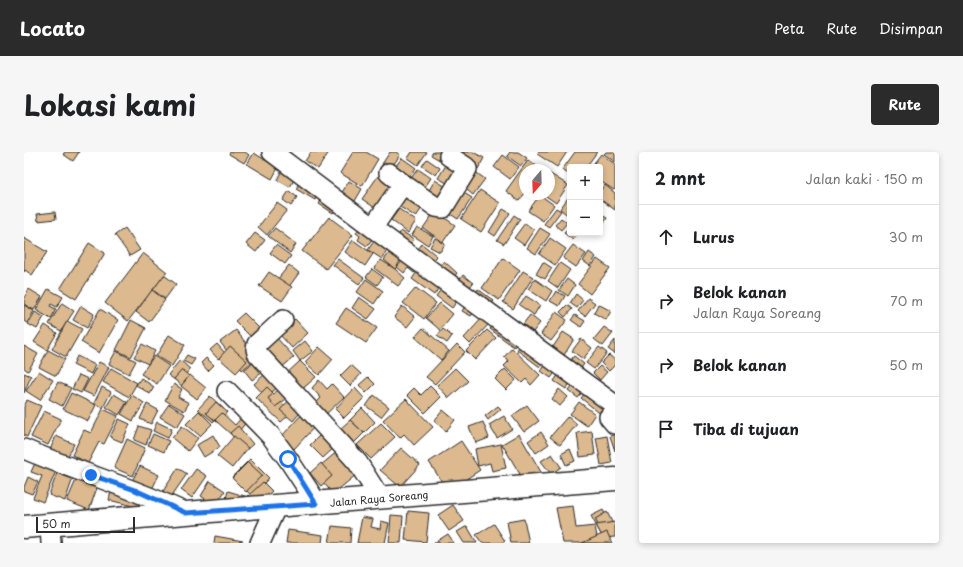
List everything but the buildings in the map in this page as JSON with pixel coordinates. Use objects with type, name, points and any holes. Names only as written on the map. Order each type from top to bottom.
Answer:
[{"type":"main road","name":"Jalan Raya Soreang","points":[[24,527],[51,534],[186,513],[316,504],[615,479]]},
{"type":"street","points":[[272,152],[385,237],[615,405]]},
{"type":"street","points":[[373,227],[396,179],[436,207],[442,208],[467,168],[450,156],[451,152]]},
{"type":"street","points":[[283,320],[257,344],[256,349],[258,353],[358,463],[380,498]]},
{"type":"street","points":[[227,391],[271,436],[288,459],[316,504]]},
{"type":"street","points":[[615,412],[609,417],[615,424]]},
{"type":"street","points":[[24,449],[135,490],[186,513]]},
{"type":"street","points":[[260,543],[276,507]]},
{"type":"route","points":[[91,475],[135,490],[186,513],[316,504],[288,459]]}]
